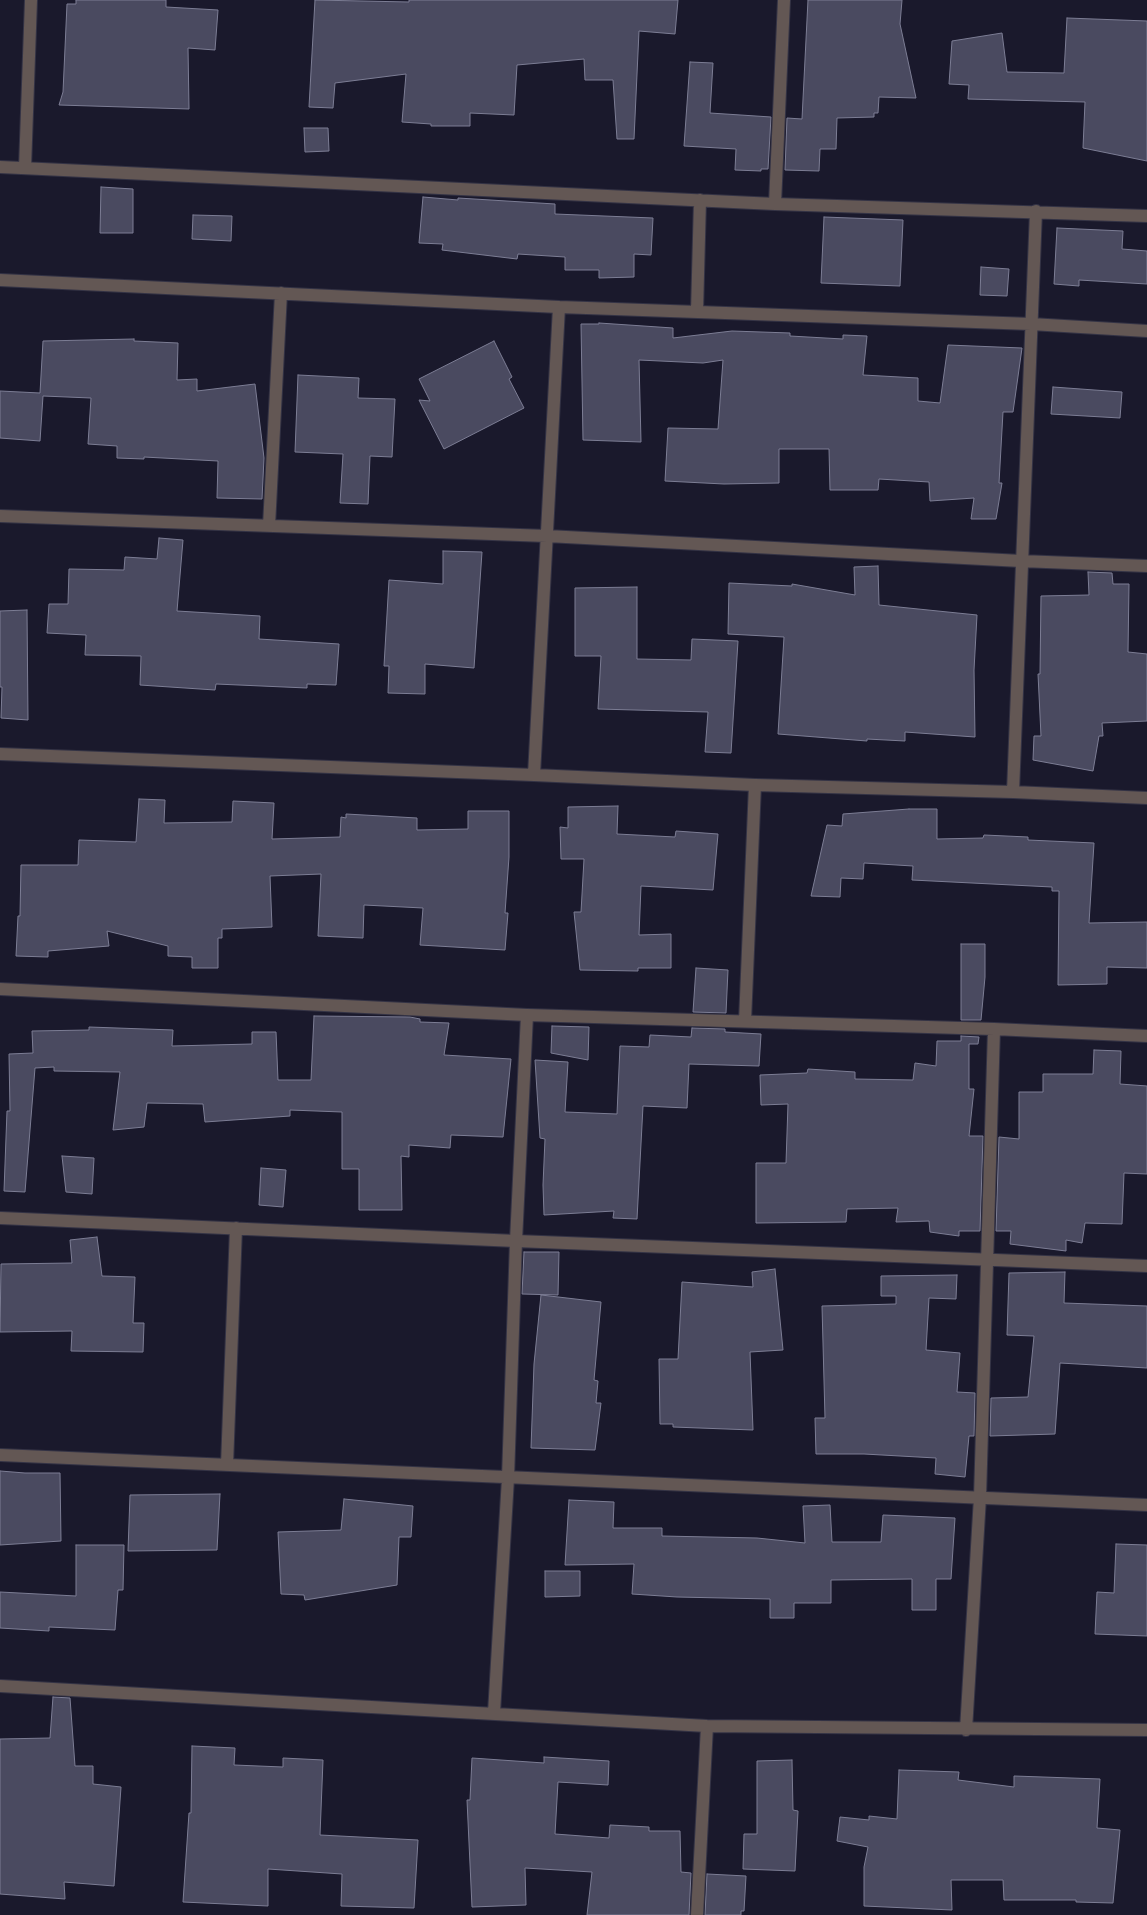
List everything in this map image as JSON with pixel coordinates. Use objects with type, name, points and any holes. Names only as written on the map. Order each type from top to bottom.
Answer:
[{"type":"street","points":[[25,168],[31,0]]},
{"type":"street","points":[[775,204],[784,0]]},
{"type":"street","points":[[0,167],[775,204],[1147,216]]},
{"type":"street","points":[[698,312],[700,200]]},
{"type":"street","points":[[1012,792],[1036,211]]},
{"type":"street","points":[[0,280],[559,307],[1147,330]]},
{"type":"street","points":[[269,526],[281,293]]},
{"type":"street","points":[[534,774],[559,307]]},
{"type":"street","points":[[0,516],[547,536],[1147,566]]},
{"type":"street","points":[[0,754],[534,774],[755,785],[1012,792],[1147,798]]},
{"type":"street","points":[[746,1021],[755,785]]},
{"type":"street","points":[[0,989],[527,1015],[994,1029],[1147,1036]]},
{"type":"street","points":[[494,1713],[508,1478],[516,1241],[527,1015]]},
{"type":"street","points":[[966,1730],[980,1497],[994,1029]]},
{"type":"street","points":[[0,1218],[1147,1266]]},
{"type":"street","points":[[227,1466],[236,1228]]},
{"type":"street","points":[[0,1455],[1147,1505]]},
{"type":"street","points":[[0,1686],[707,1726],[966,1730],[1147,1730]]},
{"type":"street","points":[[698,1915],[707,1726]]},
{"type":"building","points":[[76,0],[166,0],[166,7],[218,10],[215,50],[188,48],[189,109],[59,105],[63,92],[67,4],[76,4]]},
{"type":"building","points":[[315,0],[409,2],[409,0],[678,0],[675,34],[639,31],[634,139],[617,139],[613,80],[585,80],[584,59],[517,65],[514,115],[470,113],[470,126],[431,126],[431,124],[402,122],[406,74],[335,83],[333,108],[309,107]]},
{"type":"building","points":[[808,0],[902,0],[900,24],[916,98],[879,97],[878,113],[874,113],[874,117],[837,118],[836,149],[820,149],[819,171],[785,170],[787,118],[802,119]]},
{"type":"building","points":[[1067,18],[1147,21],[1147,161],[1083,148],[1085,102],[968,99],[969,85],[949,84],[952,41],[1002,33],[1007,72],[1064,73]]},
{"type":"building","points":[[690,62],[713,63],[710,113],[771,117],[768,169],[761,169],[761,171],[735,170],[736,149],[684,146]]},
{"type":"building","points":[[304,128],[328,128],[329,151],[305,152]]},
{"type":"building","points":[[101,187],[133,189],[133,233],[100,233]]},
{"type":"building","points":[[423,197],[555,204],[555,214],[653,218],[651,255],[634,254],[634,277],[599,278],[599,270],[565,270],[565,257],[518,254],[517,259],[442,250],[443,244],[419,243]]},
{"type":"building","points":[[193,215],[232,216],[231,241],[192,239]]},
{"type":"building","points":[[824,217],[903,220],[900,286],[821,283]]},
{"type":"building","points":[[1057,228],[1123,231],[1122,249],[1147,251],[1147,284],[1079,280],[1079,286],[1054,284]]},
{"type":"building","points":[[981,267],[1009,269],[1007,296],[980,295]]},
{"type":"building","points":[[599,323],[673,328],[673,338],[732,331],[790,333],[790,336],[843,339],[843,335],[867,336],[863,375],[918,378],[918,401],[940,403],[948,345],[1022,348],[1013,412],[1003,412],[999,483],[1002,483],[996,519],[971,519],[974,498],[930,501],[929,482],[879,479],[878,490],[830,490],[829,449],[779,449],[779,483],[724,484],[665,481],[668,428],[718,429],[723,360],[703,363],[639,360],[641,442],[583,440],[581,324]]},
{"type":"building","points":[[134,339],[134,341],[178,343],[177,380],[197,379],[197,391],[255,384],[264,458],[262,499],[217,498],[218,461],[144,457],[144,459],[117,458],[117,446],[88,444],[91,398],[43,396],[40,441],[0,438],[0,391],[40,393],[43,341]]},
{"type":"building","points":[[494,341],[512,377],[509,379],[524,408],[444,449],[419,400],[430,401],[419,379]]},
{"type":"building","points":[[298,375],[359,378],[358,398],[395,399],[392,457],[370,456],[368,504],[340,503],[343,454],[295,452]]},
{"type":"building","points":[[1053,387],[1122,392],[1120,418],[1051,414]]},
{"type":"building","points":[[159,538],[183,540],[177,611],[260,616],[259,639],[339,644],[336,685],[307,684],[307,688],[216,684],[215,690],[140,685],[141,656],[85,655],[86,635],[47,633],[49,604],[68,604],[69,569],[124,570],[125,557],[157,559]]},
{"type":"building","points":[[443,551],[482,552],[474,668],[425,664],[425,694],[388,693],[389,666],[384,666],[389,580],[443,584]]},
{"type":"building","points":[[878,566],[879,605],[977,615],[974,670],[975,737],[905,732],[905,741],[867,739],[867,741],[778,734],[784,637],[728,634],[729,583],[792,586],[792,584],[855,595],[854,567]]},
{"type":"building","points":[[1088,572],[1112,573],[1113,584],[1129,584],[1128,652],[1147,654],[1147,721],[1102,723],[1103,736],[1099,736],[1093,771],[1033,760],[1034,736],[1041,736],[1038,674],[1040,674],[1041,596],[1089,595]]},
{"type":"building","points":[[637,587],[637,659],[691,660],[692,639],[738,641],[731,753],[705,752],[708,712],[598,709],[601,656],[575,656],[575,588]]},
{"type":"building","points":[[27,610],[28,720],[1,718],[0,611]]},
{"type":"building","points":[[139,799],[165,800],[164,823],[232,822],[233,801],[274,803],[272,839],[340,837],[341,817],[346,818],[346,814],[417,818],[417,830],[468,829],[468,811],[509,811],[509,857],[505,913],[508,913],[505,950],[420,945],[423,908],[364,905],[363,938],[318,936],[321,874],[270,876],[272,927],[222,929],[222,938],[218,938],[218,968],[192,968],[192,957],[168,956],[168,946],[107,931],[109,946],[48,951],[48,957],[16,956],[18,916],[20,916],[21,865],[78,865],[79,840],[136,842]]},
{"type":"building","points":[[618,806],[617,834],[675,837],[676,831],[718,834],[713,890],[641,886],[639,935],[671,934],[671,968],[638,968],[638,971],[580,970],[574,912],[581,912],[584,859],[561,859],[560,827],[568,828],[568,807]]},
{"type":"building","points":[[937,809],[937,839],[983,838],[984,835],[1028,837],[1028,840],[1094,843],[1089,923],[1147,922],[1147,968],[1107,967],[1107,984],[1058,985],[1059,891],[1052,891],[1052,887],[912,880],[913,866],[864,863],[863,879],[841,878],[840,897],[811,896],[827,825],[842,826],[843,814]]},
{"type":"building","points":[[961,944],[985,944],[985,977],[981,1020],[961,1020]]},
{"type":"building","points":[[696,968],[728,970],[726,1013],[693,1012]]},
{"type":"building","points":[[314,1016],[410,1017],[420,1019],[420,1022],[449,1023],[444,1055],[511,1059],[503,1137],[451,1135],[450,1148],[409,1145],[409,1157],[401,1156],[402,1210],[359,1210],[359,1169],[342,1169],[342,1112],[290,1110],[290,1116],[205,1122],[203,1104],[147,1103],[144,1127],[113,1130],[120,1072],[54,1071],[54,1067],[35,1068],[25,1192],[4,1191],[7,1111],[10,1111],[9,1054],[33,1053],[32,1031],[89,1030],[89,1027],[173,1030],[172,1046],[252,1044],[252,1032],[276,1032],[278,1080],[311,1080]]},
{"type":"building","points":[[552,1026],[589,1027],[588,1060],[551,1053]]},
{"type":"building","points":[[692,1028],[725,1029],[725,1032],[761,1034],[759,1066],[689,1064],[687,1108],[643,1106],[637,1219],[613,1218],[614,1211],[544,1215],[545,1139],[540,1138],[535,1060],[568,1062],[565,1112],[617,1114],[620,1046],[649,1047],[650,1035],[691,1037]]},
{"type":"building","points":[[961,1036],[979,1037],[978,1044],[969,1044],[969,1089],[974,1089],[969,1136],[983,1136],[980,1231],[959,1231],[959,1236],[930,1232],[929,1221],[896,1222],[898,1208],[847,1209],[846,1222],[756,1223],[756,1163],[786,1163],[788,1104],[761,1105],[760,1075],[807,1073],[808,1069],[855,1072],[855,1079],[913,1080],[915,1063],[936,1066],[937,1041],[961,1041]]},
{"type":"building","points":[[1094,1050],[1121,1051],[1120,1084],[1147,1086],[1147,1174],[1124,1173],[1122,1224],[1085,1223],[1082,1243],[1066,1240],[1066,1251],[1010,1244],[1011,1231],[996,1231],[999,1137],[1019,1139],[1019,1092],[1043,1092],[1043,1074],[1093,1074]]},
{"type":"building","points":[[62,1156],[94,1158],[92,1194],[66,1192]]},
{"type":"building","points":[[261,1168],[286,1170],[283,1207],[259,1205]]},
{"type":"building","points":[[97,1237],[102,1276],[135,1277],[133,1323],[144,1323],[143,1352],[71,1351],[72,1331],[0,1332],[1,1264],[72,1263],[70,1240]]},
{"type":"building","points":[[524,1252],[559,1252],[558,1295],[522,1294]]},
{"type":"building","points":[[775,1269],[783,1350],[750,1352],[753,1430],[673,1427],[673,1424],[660,1424],[659,1359],[678,1359],[682,1282],[753,1287],[752,1272]]},
{"type":"building","points":[[1065,1272],[1064,1303],[1147,1306],[1147,1368],[1060,1363],[1055,1434],[990,1436],[991,1398],[1028,1397],[1034,1336],[1007,1335],[1009,1273]]},
{"type":"building","points":[[957,1275],[956,1299],[929,1298],[926,1350],[960,1353],[957,1392],[975,1393],[974,1436],[969,1436],[965,1477],[935,1474],[936,1458],[864,1454],[816,1454],[815,1418],[825,1418],[822,1306],[896,1304],[896,1296],[881,1296],[881,1276]]},
{"type":"building","points":[[541,1295],[601,1302],[594,1380],[598,1381],[596,1403],[601,1403],[595,1450],[531,1448],[534,1364]]},
{"type":"building","points":[[0,1471],[60,1473],[61,1541],[0,1545]]},
{"type":"building","points":[[220,1494],[217,1550],[128,1551],[130,1495]]},
{"type":"building","points":[[344,1499],[413,1506],[411,1537],[399,1537],[397,1585],[305,1600],[304,1595],[281,1594],[278,1532],[341,1530]]},
{"type":"building","points":[[569,1500],[614,1502],[613,1528],[662,1528],[662,1536],[757,1538],[805,1543],[803,1506],[830,1505],[832,1542],[881,1542],[883,1515],[955,1518],[951,1579],[936,1579],[936,1610],[912,1610],[912,1579],[831,1580],[831,1603],[794,1603],[794,1618],[770,1618],[770,1599],[632,1594],[634,1564],[565,1565]]},
{"type":"building","points":[[1116,1544],[1147,1545],[1147,1636],[1095,1634],[1097,1592],[1114,1593]]},
{"type":"building","points":[[76,1545],[124,1545],[123,1590],[118,1590],[115,1630],[49,1627],[49,1631],[0,1628],[0,1592],[76,1596]]},
{"type":"building","points":[[545,1571],[580,1571],[580,1596],[545,1597]]},
{"type":"building","points":[[53,1697],[70,1698],[75,1766],[93,1766],[93,1784],[121,1787],[114,1886],[64,1882],[65,1899],[0,1894],[0,1739],[50,1738]]},
{"type":"building","points":[[192,1746],[235,1748],[234,1765],[283,1767],[283,1758],[323,1760],[320,1835],[418,1840],[414,1908],[341,1906],[342,1874],[268,1869],[268,1906],[183,1902],[189,1813],[191,1813]]},
{"type":"building","points":[[544,1757],[609,1761],[608,1785],[558,1782],[555,1834],[609,1838],[610,1825],[649,1827],[649,1831],[680,1831],[681,1872],[691,1873],[689,1915],[587,1915],[592,1872],[525,1868],[526,1905],[472,1907],[467,1800],[470,1800],[472,1758],[544,1763]]},
{"type":"building","points":[[792,1760],[793,1810],[798,1811],[795,1871],[743,1869],[744,1834],[757,1834],[757,1761]]},
{"type":"building","points":[[899,1770],[959,1772],[958,1780],[1014,1787],[1014,1776],[1100,1779],[1097,1828],[1120,1830],[1113,1903],[1076,1902],[1076,1900],[1004,1900],[1003,1880],[951,1880],[952,1910],[864,1906],[864,1867],[868,1847],[837,1841],[840,1817],[869,1820],[869,1816],[897,1819]]},
{"type":"building","points":[[707,1874],[746,1876],[744,1911],[741,1911],[741,1915],[705,1915]]}]
